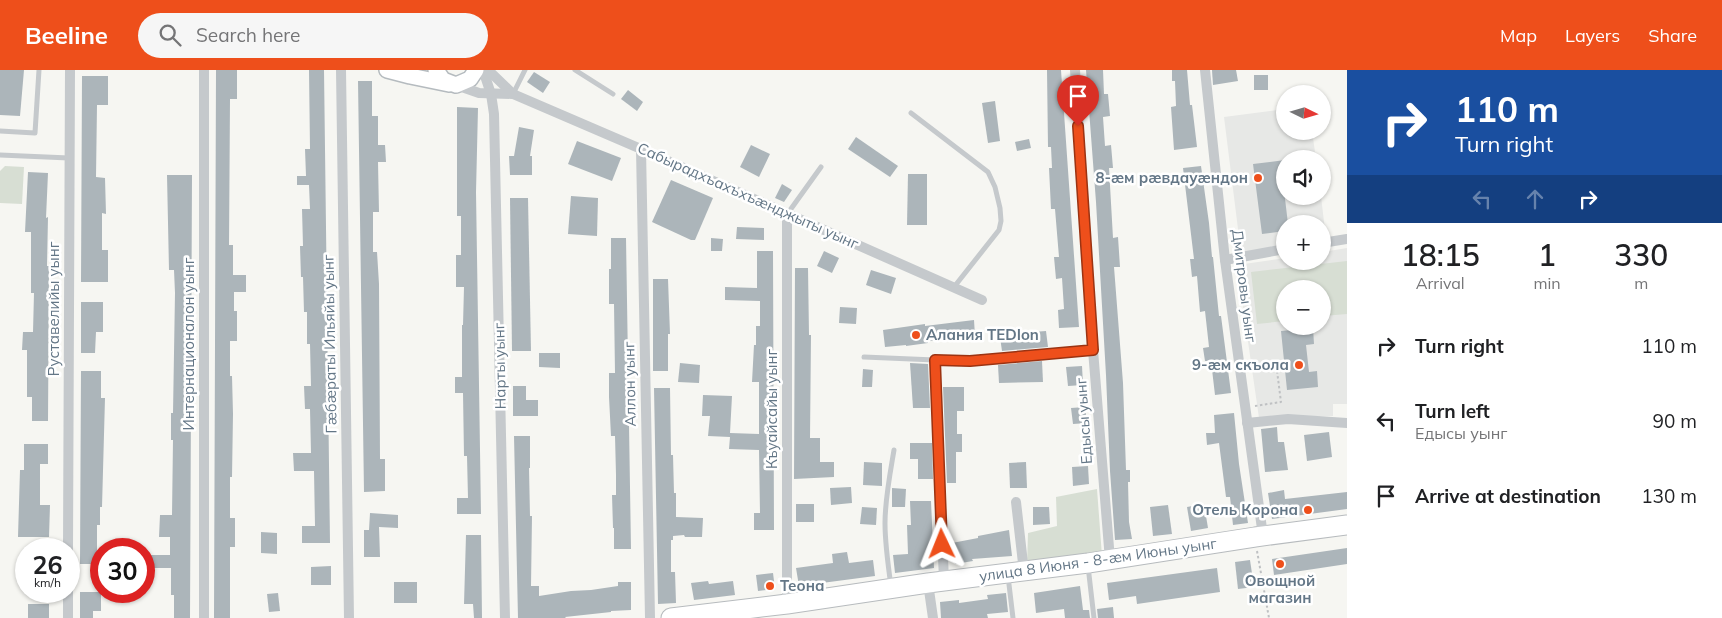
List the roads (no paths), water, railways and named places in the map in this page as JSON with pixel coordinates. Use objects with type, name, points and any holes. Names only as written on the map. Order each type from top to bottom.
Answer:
[{"type":"highway","name":"улица 8 Июня - 8-ӕм Июны уынг","points":[[672,618],[787,604],[936,582],[1088,564],[1259,536],[1347,524]]},
{"type":"street","name":"Руставелийы уынг","points":[[68,538],[70,70]]},
{"type":"street","name":"Интернационалон уынг","points":[[204,70],[204,618]]},
{"type":"street","name":"Гæбæраты Ильяйы уынг","points":[[341,70],[350,618]]},
{"type":"street","points":[[387,70],[452,84],[470,79],[476,70]]},
{"type":"street","points":[[436,70],[443,80],[479,93],[513,94]]},
{"type":"street","name":"Нарты уынг","points":[[483,70],[491,94],[494,114],[505,618]]},
{"type":"street","points":[[488,70],[513,94]]},
{"type":"street","name":"Едысы уынг","points":[[1075,70],[1093,350],[1110,560]]},
{"type":"street","name":"Дмитровы уынг","points":[[1205,70],[1225,260],[1245,408],[1259,536]]},
{"type":"street","points":[[479,93],[494,114]]},
{"type":"street","name":"Сабырадхъахъхъæнджыты уынг","points":[[513,94],[982,300]]},
{"type":"street","name":"Аллон уынг","points":[[641,149],[650,618]]},
{"type":"street","name":"Къуайсайы уынг","points":[[787,214],[787,604]]},
{"type":"street","points":[[1331,242],[1347,239]]},
{"type":"street","points":[[1225,260],[1276,251]]},
{"type":"street","points":[[933,618],[936,582],[935,360],[970,361],[1093,350]]},
{"type":"street","points":[[1246,423],[1288,419],[1347,422]]},
{"type":"street","points":[[1016,502],[1016,572]]},
{"type":"street","points":[[68,603],[68,618]]},
{"type":"lane","points":[[0,131],[35,133],[40,70]]},
{"type":"lane","points":[[513,94],[525,70]]},
{"type":"lane","points":[[575,70],[613,94]]},
{"type":"lane","points":[[911,113],[988,172],[995,187],[1000,208],[1001,221],[999,230],[954,288]]},
{"type":"lane","points":[[0,155],[69,158]]},
{"type":"lane","points":[[787,214],[821,167]]},
{"type":"lane","points":[[864,357],[935,360]]},
{"type":"lane","points":[[891,589],[885,522],[894,450]]},
{"type":"lane","points":[[1088,564],[1094,618]]},
{"type":"lane","points":[[1013,618],[1016,572]]},
{"type":"place","name":"8-æм рӕвдауӕндон","points":[[1258,178]]},
{"type":"place","name":"Алания ТEDIon","points":[[916,335]]},
{"type":"place","name":"9-æм скъола","points":[[1299,365]]},
{"type":"place","name":"Отель Корона","points":[[1308,510]]},
{"type":"place","name":"Овощной магазин","points":[[1280,564]]},
{"type":"place","name":"Теона","points":[[770,586]]}]
